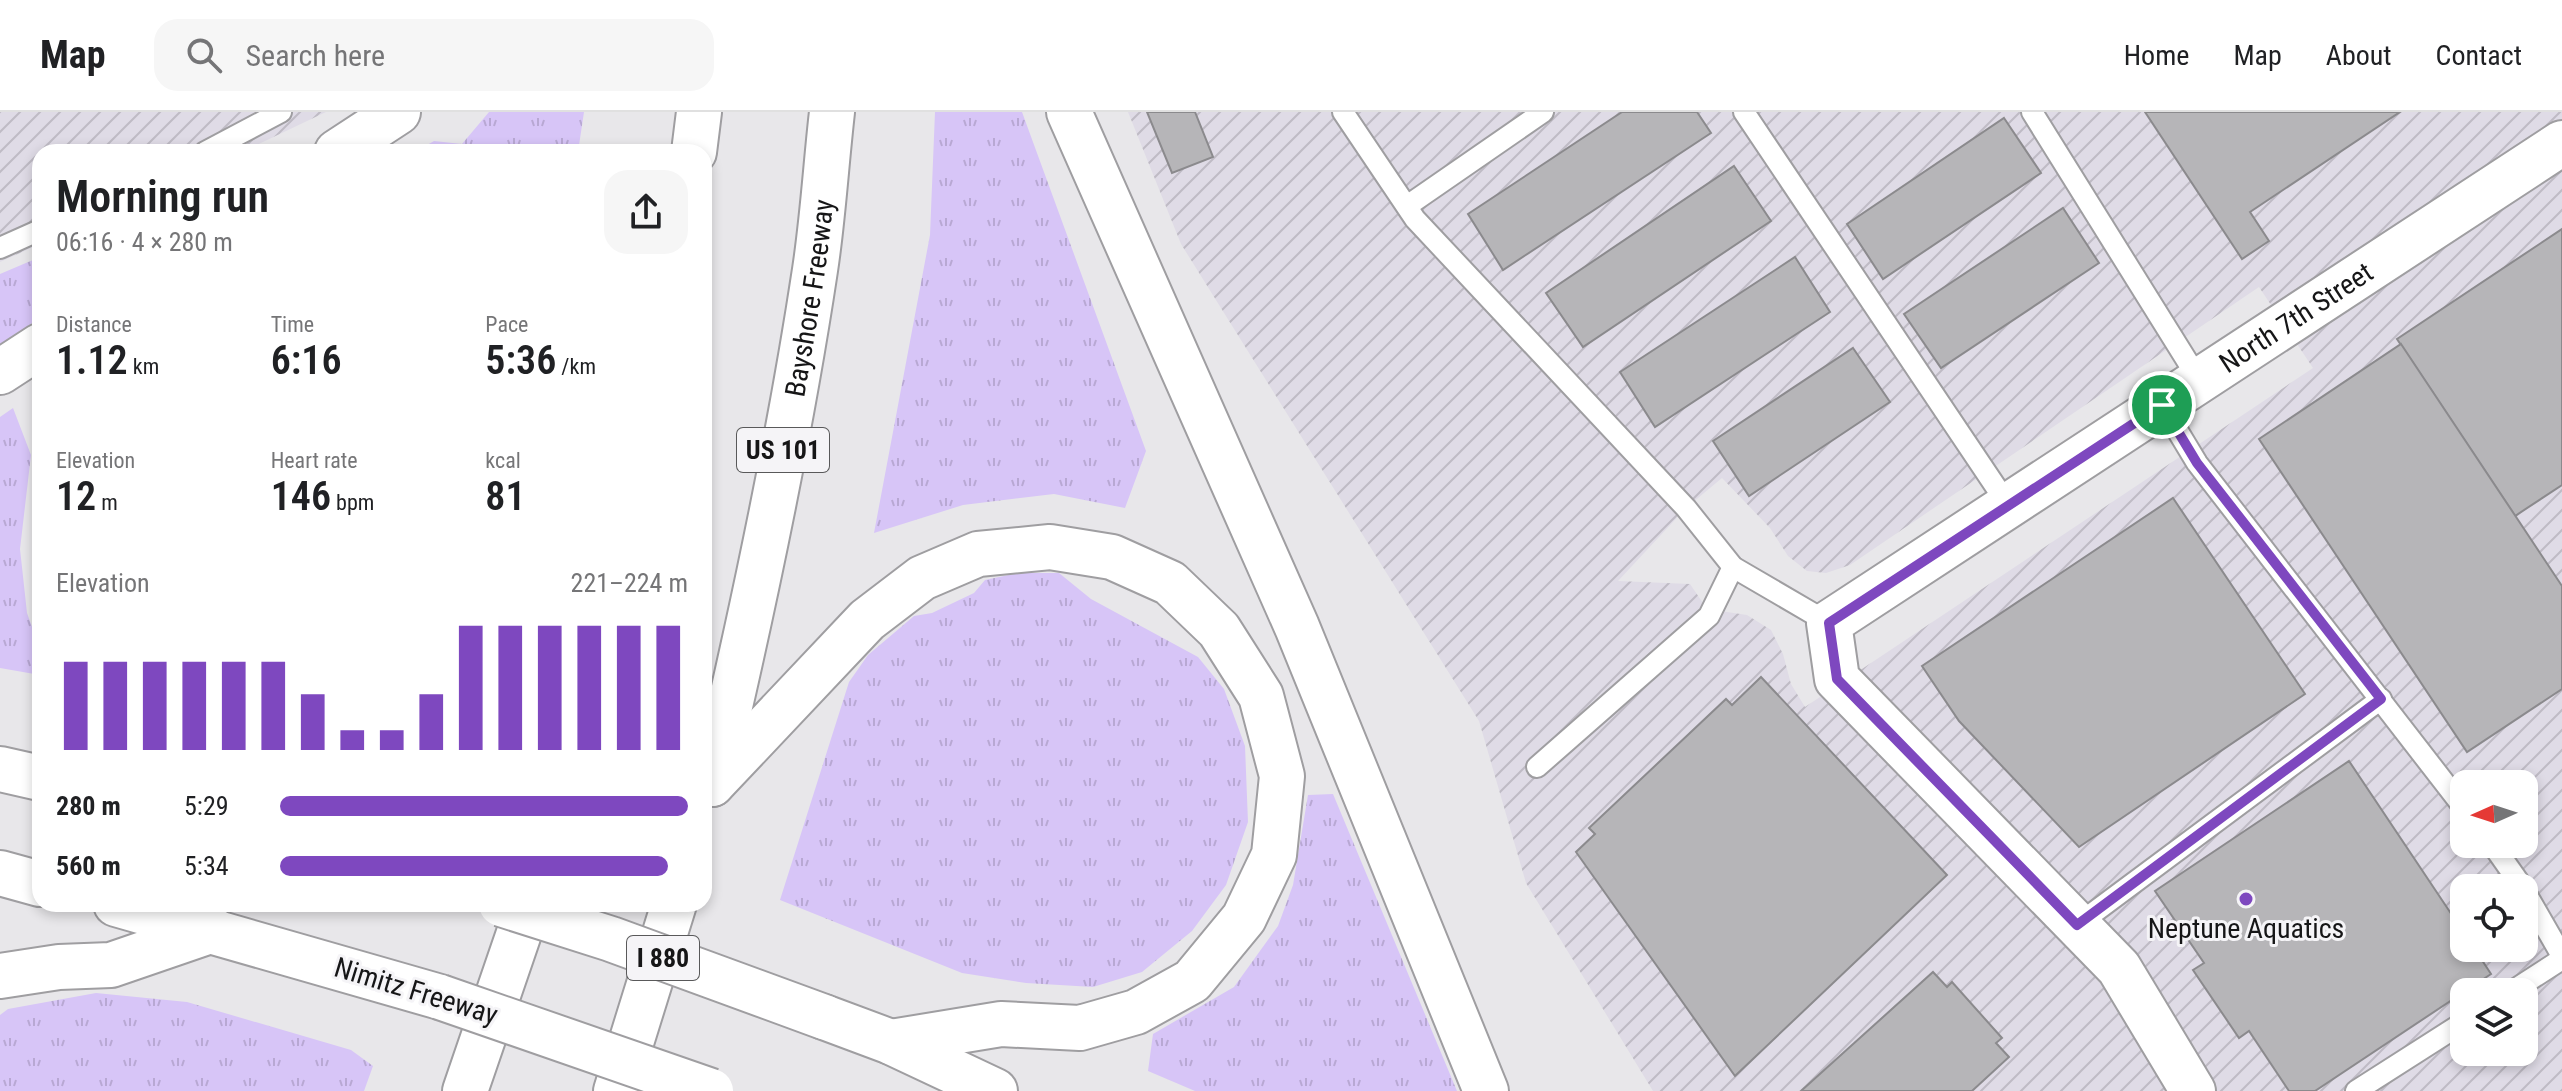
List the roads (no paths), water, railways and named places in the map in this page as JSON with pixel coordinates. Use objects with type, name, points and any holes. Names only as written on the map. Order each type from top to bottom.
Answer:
[{"type":"main road","points":[[349,144],[398,112]]},
{"type":"main road","points":[[695,144],[699,112]]},
{"type":"main road","name":"Bayshore Freeway","points":[[712,780],[742,652],[800,356],[815,268],[832,112]]},
{"type":"main road","points":[[1069,112],[1297,627],[1486,1091]]},
{"type":"main road","name":"North 7th Street","points":[[1829,623],[2562,143]]},
{"type":"main road","points":[[0,372],[32,351]]},
{"type":"main road","points":[[712,793],[867,620],[922,578],[978,554],[1050,547],[1112,557],[1170,583],[1219,630],[1261,696],[1282,776],[1274,855],[1244,918],[1192,981],[1136,1012],[1080,1028],[1001,1024],[891,1042]]},
{"type":"main road","points":[[1829,623],[1837,679],[2119,968],[2193,1091]]},
{"type":"main road","points":[[0,769],[32,776]]},
{"type":"main road","points":[[0,873],[32,882]]},
{"type":"main road","name":"Nimitz Freeway","points":[[146,912],[440,997],[711,1091]]},
{"type":"main road","points":[[465,1091],[526,912]]},
{"type":"main road","name":"I 880","points":[[526,912],[611,939],[891,1042],[995,1091]]},
{"type":"main road","points":[[616,1091],[672,912]]},
{"type":"main road","points":[[0,976],[59,967],[111,965],[213,930]]},
{"type":"lane","points":[[220,144],[281,112]]},
{"type":"lane","points":[[1343,112],[1415,219],[1686,508],[1733,567],[1829,623]]},
{"type":"lane","points":[[1407,206],[1543,112]]},
{"type":"lane","points":[[1744,112],[2008,505]]},
{"type":"lane","points":[[2032,112],[2199,380]]},
{"type":"lane","points":[[0,248],[32,234]]},
{"type":"lane","points":[[2162,405],[2197,463],[2450,790]]},
{"type":"lane","points":[[1537,767],[1709,616],[1733,567]]},
{"type":"lane","points":[[2077,925],[2381,699]]},
{"type":"lane","points":[[2532,978],[2562,958],[2538,916]]},
{"type":"lane","points":[[2356,1091],[2450,1031]]},
{"type":"place","name":"Neptune Aquatics","points":[[2246,899]]}]
